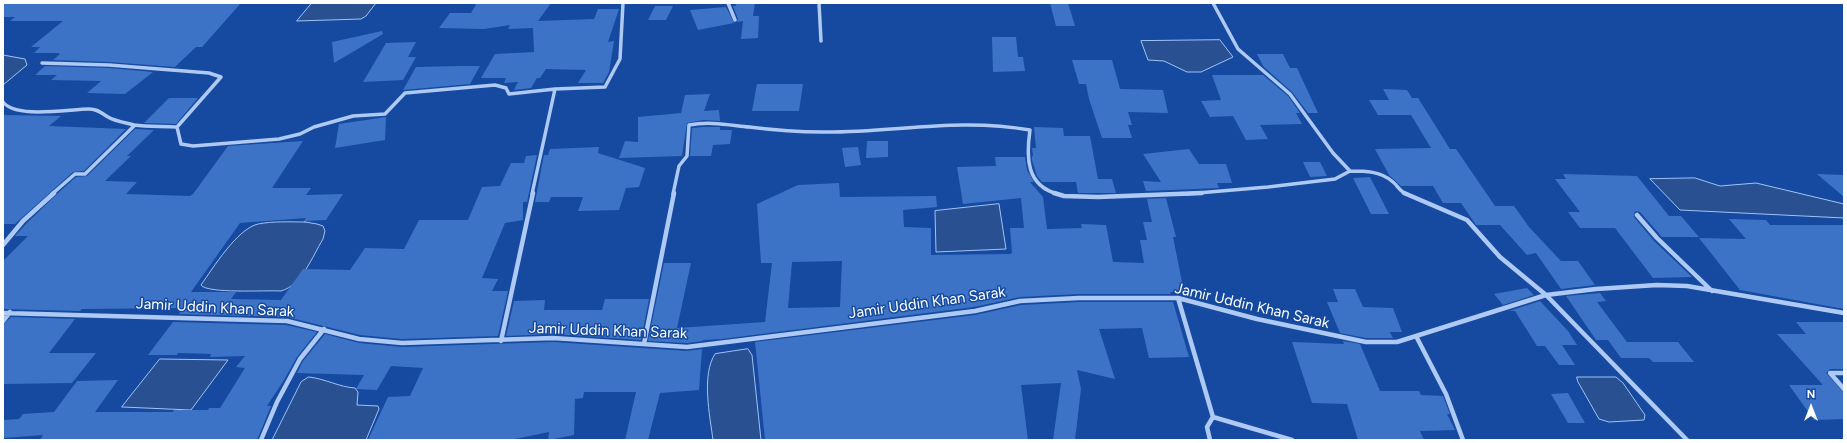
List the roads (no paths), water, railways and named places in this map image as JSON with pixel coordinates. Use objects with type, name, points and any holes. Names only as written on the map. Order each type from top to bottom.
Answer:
[{"type":"street","points":[[177,127],[182,144],[193,146],[279,139],[300,134],[314,127],[353,116],[385,114],[404,93],[495,85],[506,88],[509,94],[555,89],[605,87],[620,59],[623,3]]},
{"type":"street","points":[[728,3],[735,20]]},
{"type":"street","points":[[819,3],[820,41]]},
{"type":"street","points":[[1213,3],[1238,50],[1290,94],[1333,153],[1350,171]]},
{"type":"street","points":[[42,63],[109,65],[218,74],[221,77],[177,127]]},
{"type":"street","points":[[501,341],[555,89]]},
{"type":"street","points":[[3,102],[6,106],[22,111],[52,112],[91,109],[103,112],[108,117],[135,125],[177,127]]},
{"type":"street","points":[[644,344],[679,166],[687,156],[689,125],[703,122],[814,132],[991,125],[1030,130],[1027,146],[1029,170],[1033,180],[1053,194],[1064,196],[1154,196],[1222,191],[1335,178],[1350,171],[1369,171],[1387,176],[1397,185],[1401,192],[1467,220],[1500,258],[1546,296],[1687,440]]},
{"type":"street","points":[[3,245],[23,221],[75,174],[85,174],[135,125]]},
{"type":"street","points":[[1637,216],[1662,243],[1713,292]]},
{"type":"street","name":"Jamir Uddin Khan Sarak","points":[[3,313],[287,321],[324,329],[359,339],[402,343],[501,341],[553,338],[687,347],[975,311],[1020,302],[1079,298],[1178,298],[1258,319],[1366,342],[1397,342],[1546,296],[1596,289],[1657,285],[1687,286],[1713,292],[1844,312]]},
{"type":"street","points":[[1178,298],[1212,417],[1207,427],[1210,440]]},
{"type":"street","points":[[3,321],[10,312]]},
{"type":"street","points":[[261,440],[277,402],[300,359],[324,329]]},
{"type":"street","points":[[1416,336],[1446,394],[1464,440]]},
{"type":"street","points":[[1844,373],[1830,373],[1844,389]]},
{"type":"street","points":[[1212,417],[1292,440]]},
{"type":"water","points":[[312,3],[376,3],[366,16],[361,19],[297,21]]},
{"type":"water","points":[[1220,40],[1233,57],[1201,72],[1187,72],[1164,61],[1148,60],[1141,41]]},
{"type":"water","points":[[3,55],[25,59],[27,65],[3,85]]},
{"type":"water","points":[[1695,178],[1720,186],[1756,183],[1844,204],[1844,218],[1680,210],[1650,179]]},
{"type":"water","points":[[999,204],[1006,249],[936,252],[935,211]]},
{"type":"water","points":[[269,222],[305,222],[323,226],[325,231],[323,239],[301,277],[288,288],[281,291],[225,291],[206,288],[201,285],[226,250],[242,233],[250,227]]},
{"type":"water","points":[[748,349],[752,355],[761,440],[713,440],[707,384],[711,363],[715,354]]},
{"type":"water","points":[[160,359],[228,360],[191,410],[122,407]]},
{"type":"water","points":[[309,377],[355,388],[358,392],[357,405],[378,406],[379,409],[366,440],[272,440],[301,382]]},
{"type":"water","points":[[1577,377],[1616,377],[1623,383],[1645,415],[1644,420],[1609,422],[1599,419],[1578,382]]}]
